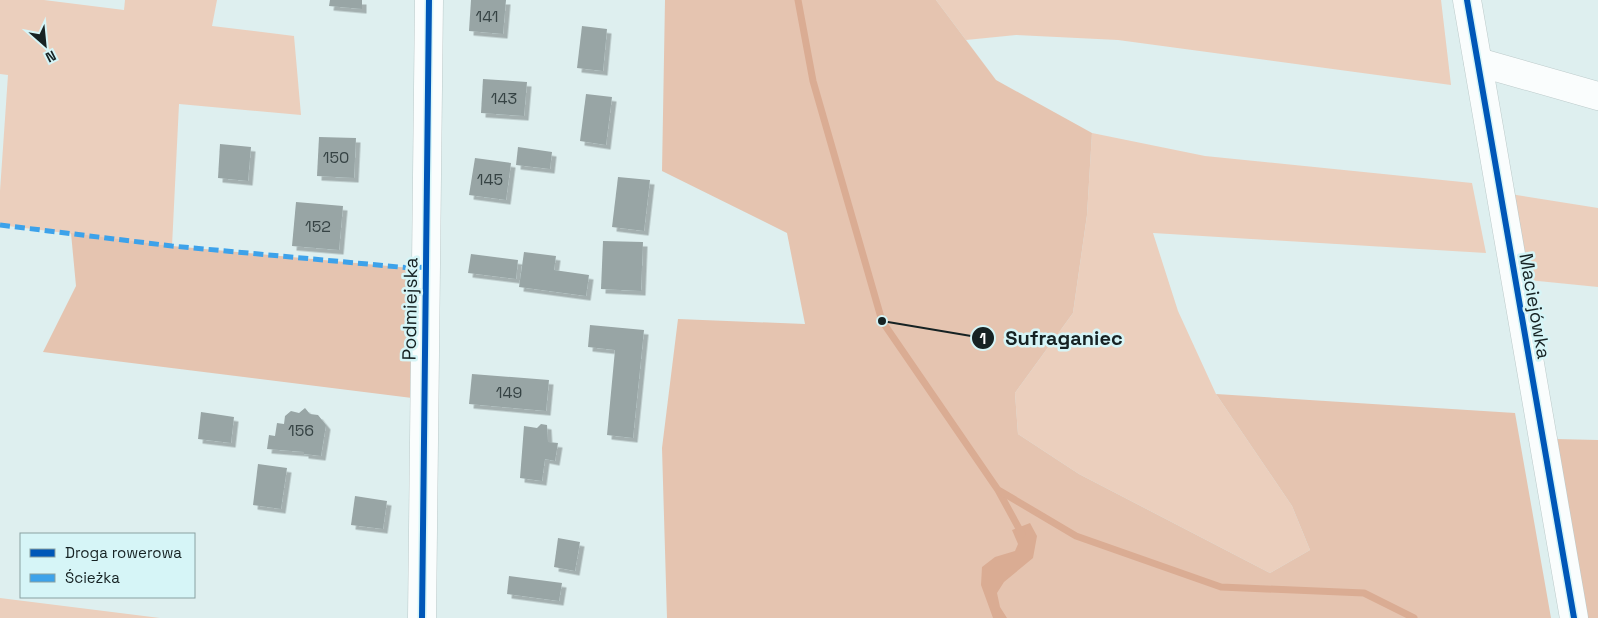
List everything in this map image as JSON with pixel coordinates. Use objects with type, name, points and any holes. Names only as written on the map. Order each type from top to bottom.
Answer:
[{"type":"street","name":"Podmiejska","points":[[422,618],[429,0]]},
{"type":"street","name":"Maciejówka","points":[[1467,0],[1574,618]]},
{"type":"street","points":[[1478,62],[1598,96]]},
{"type":"shaded area","points":[[0,0],[44,0],[124,10],[125,0],[217,0],[212,26],[294,36],[301,115],[179,104],[172,246],[0,225],[0,191],[8,75],[0,74]]},
{"type":"shaded area","points":[[665,0],[936,0],[996,80],[1092,133],[1087,215],[1073,313],[1015,393],[1018,434],[1079,474],[1270,573],[1310,550],[1292,506],[1216,394],[1515,413],[1551,618],[667,618],[662,448],[678,319],[805,324],[787,233],[662,171]]},
{"type":"shaded area","points":[[936,0],[1441,0],[1451,85],[1118,40],[1016,35],[966,40]]},
{"type":"shaded area","points":[[1092,133],[1205,156],[1472,183],[1486,253],[1153,233],[1178,311],[1216,394],[1292,506],[1310,550],[1270,573],[1079,474],[1018,434],[1015,393],[1073,313],[1087,215]]},
{"type":"shaded area","points":[[1510,194],[1598,208],[1598,287],[1528,280]]},
{"type":"shaded area","points":[[71,233],[172,246],[410,268],[412,398],[43,352],[76,286]]},
{"type":"shaded area","points":[[1555,439],[1598,440],[1598,618],[1587,618]]},
{"type":"shaded area","points":[[1030,523],[1037,536],[1033,558],[1004,582],[997,593],[1000,607],[1007,618],[993,618],[981,585],[982,567],[995,557],[1015,551],[1018,544],[1012,530]]},
{"type":"shaded area","points":[[0,598],[160,618],[0,618]]},
{"type":"building","points":[[330,0],[362,0],[362,9],[329,6]]},
{"type":"building","points":[[471,0],[506,0],[503,34],[469,31]]},
{"type":"building","points":[[582,26],[607,29],[603,71],[577,68]]},
{"type":"building","points":[[483,79],[527,82],[524,116],[481,113]]},
{"type":"building","points":[[586,94],[612,97],[606,145],[580,141]]},
{"type":"building","points":[[319,137],[356,138],[354,178],[317,176]]},
{"type":"building","points":[[220,144],[251,147],[248,181],[218,178]]},
{"type":"building","points":[[518,147],[552,152],[550,169],[516,165]]},
{"type":"building","points":[[475,158],[511,163],[506,200],[469,195]]},
{"type":"building","points":[[618,177],[650,180],[644,231],[612,227]]},
{"type":"building","points":[[296,202],[343,206],[339,250],[292,246]]},
{"type":"building","points":[[603,241],[643,242],[641,291],[601,289]]},
{"type":"building","points":[[524,252],[556,256],[554,270],[589,275],[586,296],[519,287]]},
{"type":"building","points":[[471,254],[518,260],[516,279],[468,273]]},
{"type":"building","points":[[590,325],[644,330],[633,438],[607,435],[615,350],[588,347]]},
{"type":"building","points":[[472,374],[549,380],[546,411],[469,404]]},
{"type":"building","points":[[305,408],[310,414],[318,415],[326,425],[321,456],[304,454],[304,452],[267,449],[269,435],[275,436],[277,423],[284,424],[285,416],[291,411],[299,413]]},
{"type":"building","points":[[201,412],[234,417],[231,443],[198,439]]},
{"type":"building","points":[[541,424],[547,425],[548,442],[558,443],[555,461],[545,459],[542,481],[520,478],[524,426],[537,428]]},
{"type":"building","points":[[258,464],[287,468],[281,509],[253,505]]},
{"type":"building","points":[[355,496],[387,501],[383,529],[351,525]]},
{"type":"building","points":[[558,538],[580,542],[575,571],[554,567]]},
{"type":"building","points":[[509,576],[562,583],[559,601],[507,594]]},
{"type":"waterway","points":[[798,0],[813,81],[882,321],[998,490],[1022,534]]},
{"type":"waterway","points":[[1000,491],[1076,536],[1221,587],[1364,593],[1414,618]]},
{"type":"marked path","points":[[0,225],[172,246],[410,268],[426,267]]},
{"type":"cycle path","points":[[422,618],[429,0]]},
{"type":"cycle path","points":[[1467,0],[1574,618]]},
{"type":"place","name":"Sufraganiec","points":[[882,321]]}]
